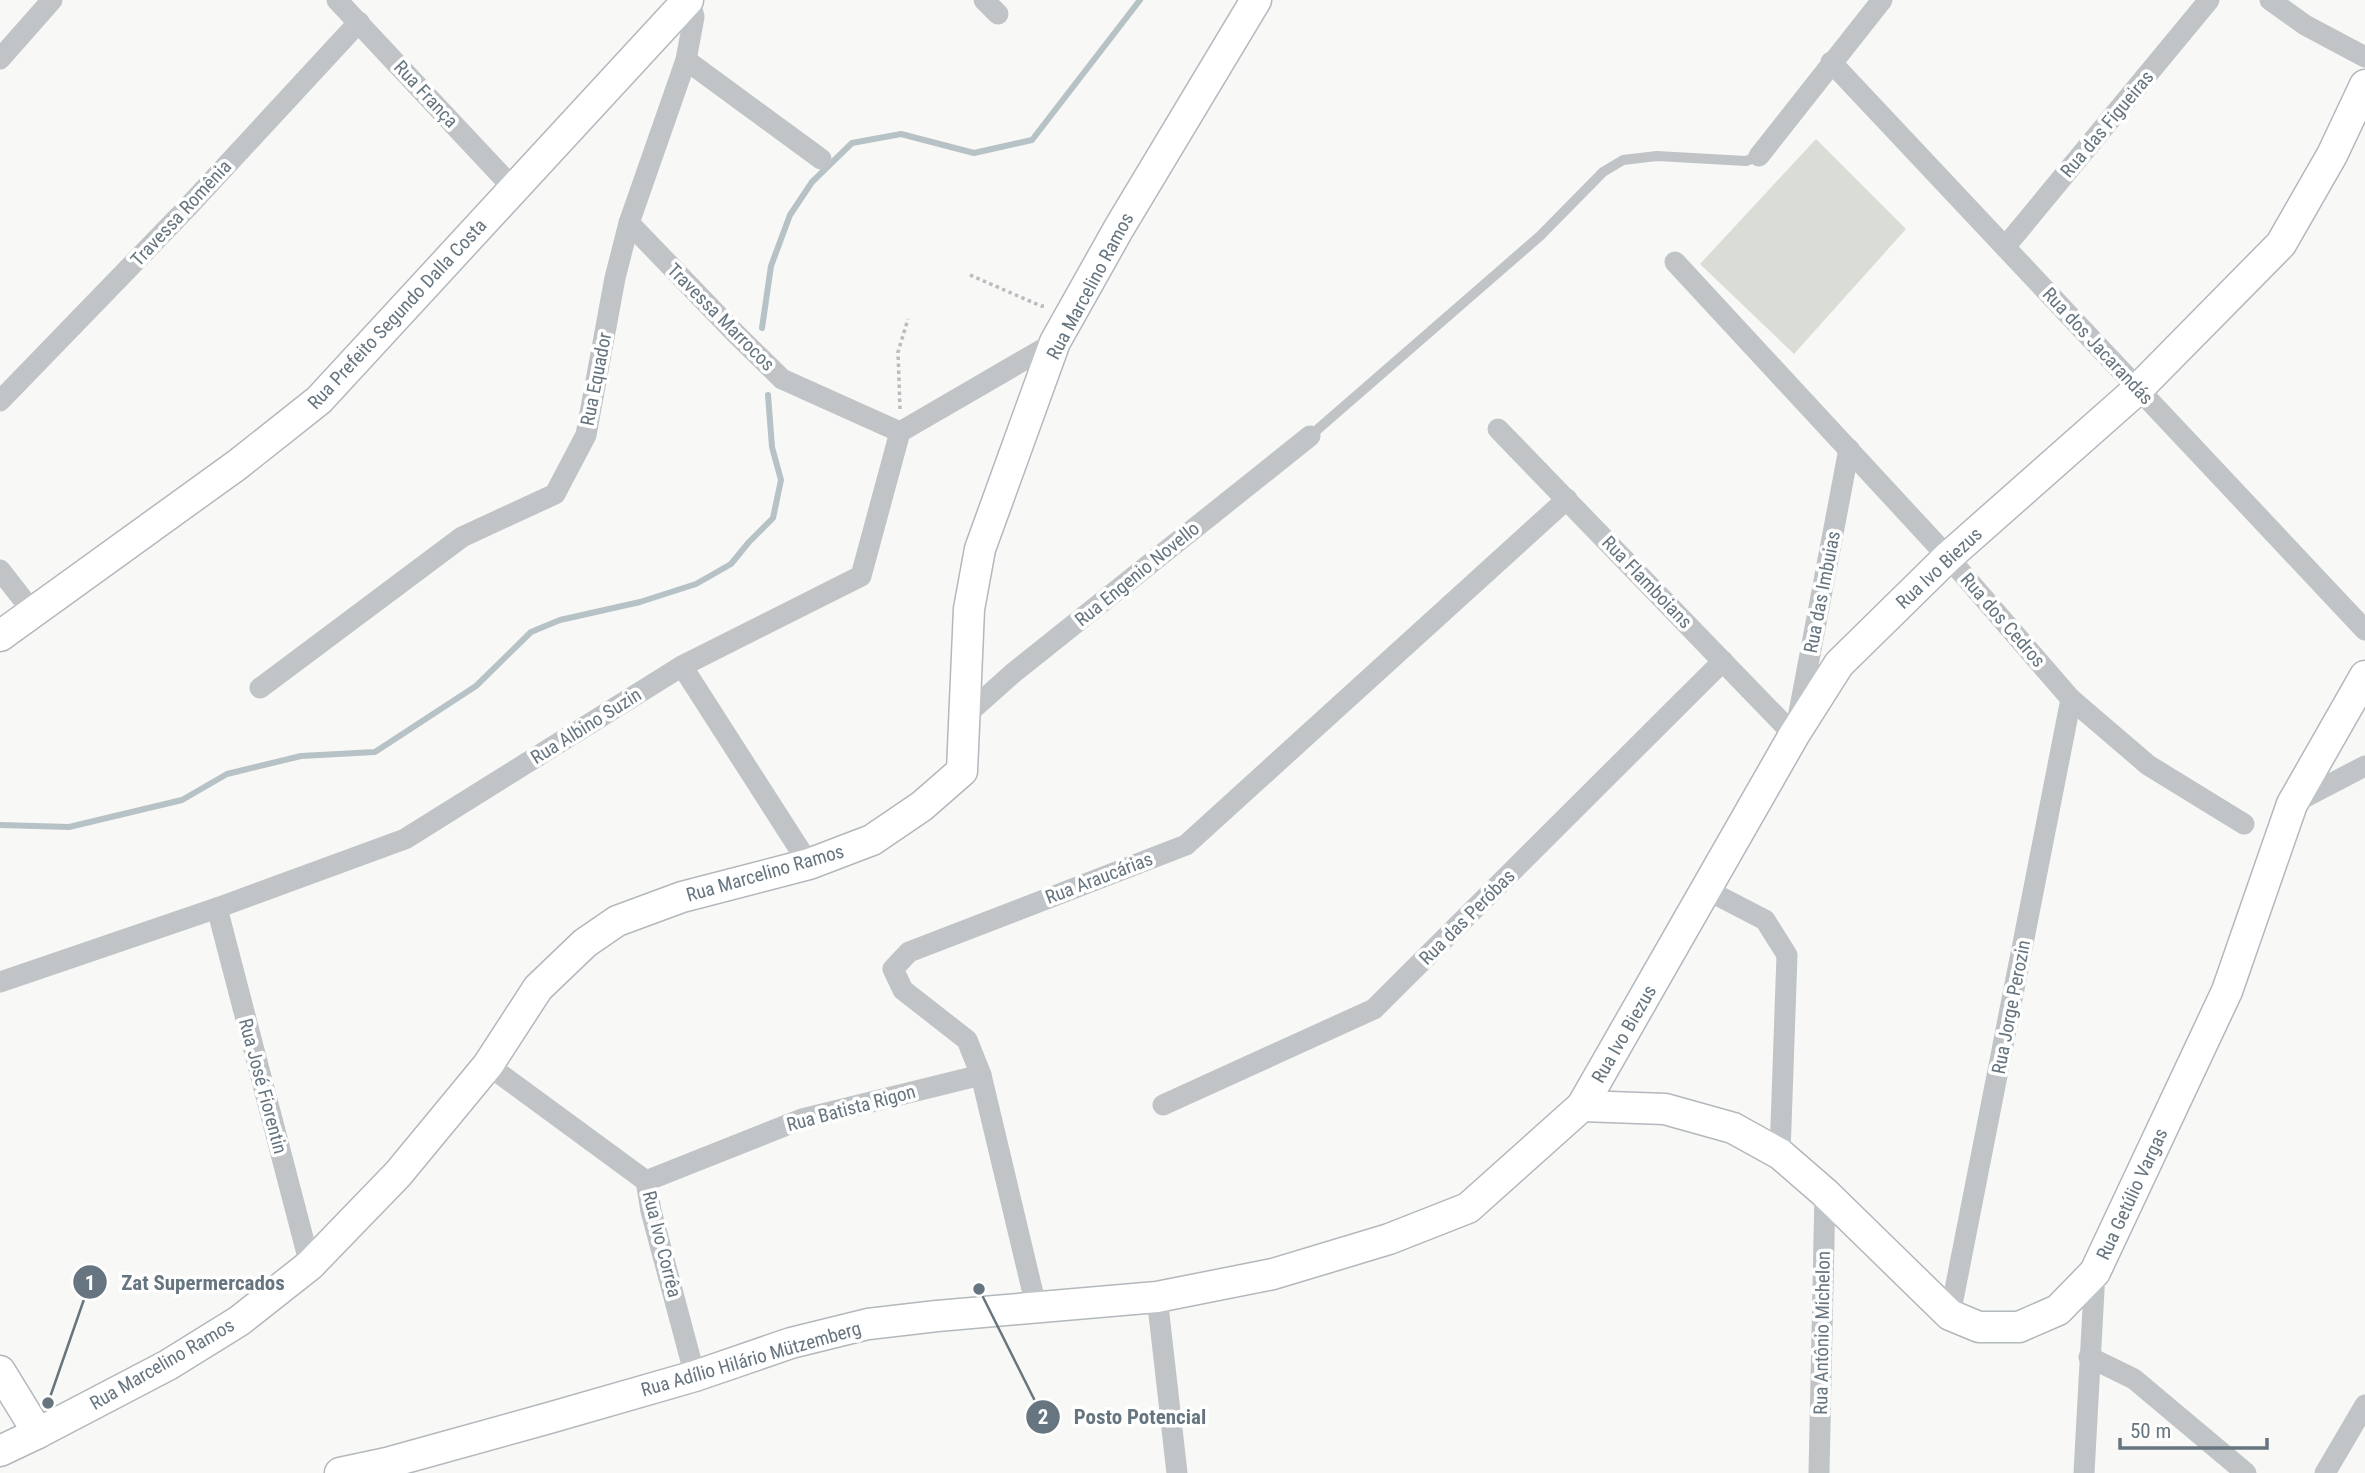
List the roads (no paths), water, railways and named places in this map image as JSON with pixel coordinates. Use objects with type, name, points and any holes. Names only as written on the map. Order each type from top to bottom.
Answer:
[{"type":"main road","name":"Rua Prefeito Segundo Dalla Costa","points":[[0,636],[237,465],[319,400],[689,0]]},
{"type":"main road","name":"Rua Marcelino Ramos","points":[[0,1451],[180,1358],[239,1321],[310,1265],[398,1174],[488,1065],[538,988],[585,943],[617,921],[682,897],[809,864],[872,840],[922,806],[962,771],[969,609],[980,549],[1055,342],[1119,228],[1256,0]]},
{"type":"main road","name":"Rua Ivo Biezus","points":[[1582,1106],[1794,735],[1839,664],[1948,557],[2137,389],[2281,244],[2332,155],[2365,85]]},
{"type":"main road","name":"Rua Getúlio Vargas","points":[[1582,1106],[1665,1109],[1733,1128],[1780,1154],[1825,1193],[1950,1315],[1979,1327],[2019,1327],[2058,1310],[2095,1272],[2227,991],[2292,804],[2365,676]]},
{"type":"main road","name":"Rua Adílio Hilário Mützemberg","points":[[340,1473],[389,1468],[695,1376],[791,1343],[868,1324],[1037,1306],[1157,1297],[1273,1274],[1389,1239],[1468,1208],[1582,1106]]},
{"type":"main road","points":[[0,1371],[38,1433]]},
{"type":"street","points":[[0,59],[52,0]]},
{"type":"street","name":"Rua França","points":[[337,0],[514,189]]},
{"type":"street","name":"Rua Equador","points":[[260,688],[462,537],[555,494],[586,435],[615,278],[629,223],[686,60],[694,17],[689,0]]},
{"type":"street","points":[[1759,156],[1882,0]]},
{"type":"street","name":"Rua das Figueiras","points":[[2005,247],[2209,0]]},
{"type":"street","points":[[2270,0],[2305,25],[2365,57]]},
{"type":"street","name":"Travessa Romênia","points":[[0,401],[187,208],[359,22]]},
{"type":"street","points":[[686,60],[821,159]]},
{"type":"street","name":"Rua dos Jacarandás","points":[[1831,62],[2365,630]]},
{"type":"street","name":"Travessa Marrocos","points":[[629,223],[782,379],[901,432]]},
{"type":"street","name":"Rua dos Cedros","points":[[1675,262],[1948,557],[2071,699],[2148,765],[2244,824]]},
{"type":"street","points":[[901,432],[1055,342]]},
{"type":"street","name":"Rua Flamboians","points":[[1498,429],[1794,735]]},
{"type":"street","name":"Rua Albino Suzin","points":[[0,982],[217,908],[405,839],[682,666],[861,576],[901,432]]},
{"type":"street","name":"Rua Engenio Novello","points":[[965,716],[1012,674],[1310,436]]},
{"type":"street","name":"Rua das Imbuias","points":[[1794,735],[1849,449]]},
{"type":"street","name":"Rua Araucárias","points":[[1037,1306],[981,1075],[967,1040],[903,989],[892,969],[909,952],[1186,845],[1567,499]]},
{"type":"street","points":[[0,570],[32,611]]},
{"type":"street","name":"Rua das Peróbas","points":[[1163,1105],[1374,1009],[1723,661]]},
{"type":"street","points":[[682,666],[809,864]]},
{"type":"street","name":"Rua Jorge Perozin","points":[[1950,1315],[2071,699]]},
{"type":"street","points":[[2292,804],[2365,766]]},
{"type":"street","points":[[1707,890],[1765,920],[1787,954],[1780,1154]]},
{"type":"street","name":"Rua José Fiorentin","points":[[217,908],[310,1265]]},
{"type":"street","name":"Rua Ivo Corrêa","points":[[488,1065],[646,1181],[651,1211],[695,1376]]},
{"type":"street","name":"Rua Batista Rigon","points":[[646,1181],[802,1119],[981,1075]]},
{"type":"street","name":"Rua Antônio Michelon","points":[[1819,1473],[1825,1193]]},
{"type":"street","points":[[2084,1473],[2095,1272]]},
{"type":"street","points":[[1157,1297],[1177,1473]]},
{"type":"street","points":[[2089,1357],[2134,1379],[2246,1473]]},
{"type":"street","points":[[2325,1473],[2365,1405]]},
{"type":"lane","points":[[1310,436],[1521,254],[1603,172],[1623,160],[1657,156],[1746,161],[1759,156]]},
{"type":"waterway","points":[[762,328],[771,266],[790,215],[812,182],[852,143],[901,134],[974,153],[1032,140],[1140,0]]},
{"type":"waterway","points":[[0,825],[69,827],[182,800],[227,774],[301,756],[375,752],[476,686],[531,632],[560,620],[640,602],[696,584],[731,564],[773,518],[781,480],[772,447],[768,395]]},
{"type":"place","name":"Posto Potencial","points":[[979,1289]]},
{"type":"place","name":"Zat Supermercados","points":[[48,1403]]}]
